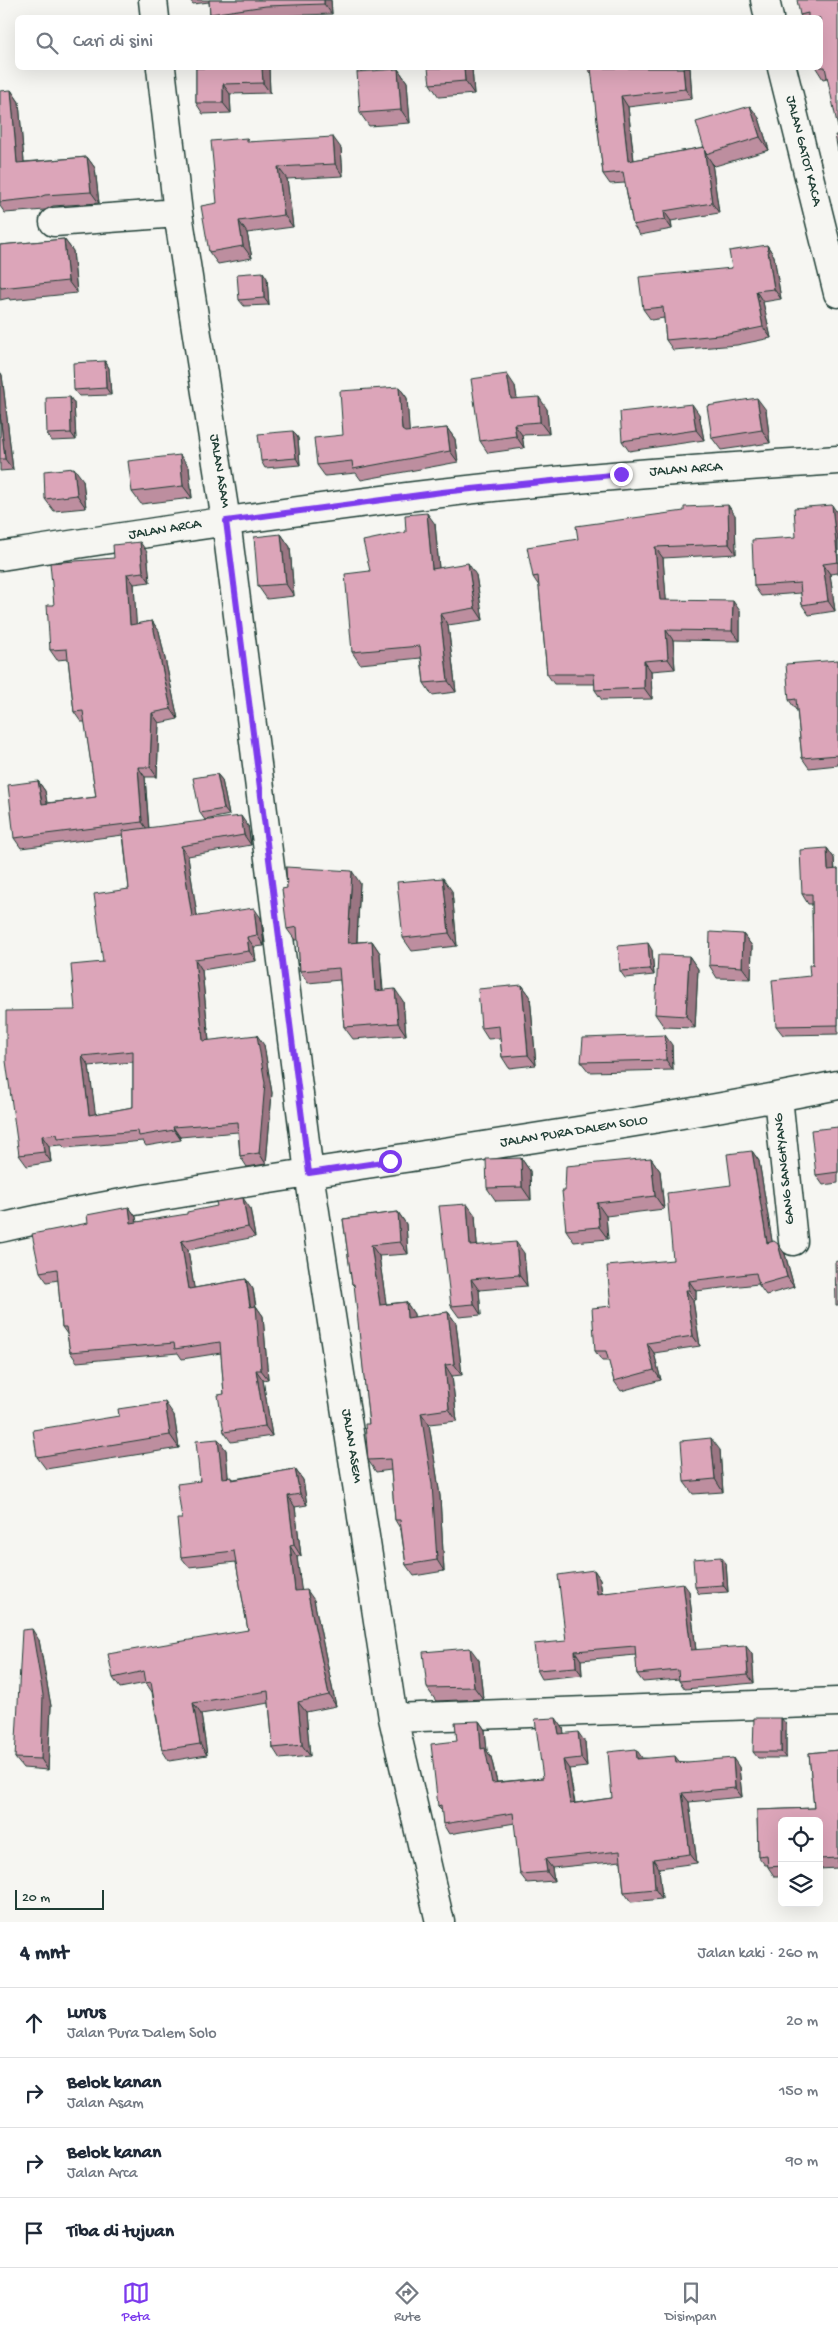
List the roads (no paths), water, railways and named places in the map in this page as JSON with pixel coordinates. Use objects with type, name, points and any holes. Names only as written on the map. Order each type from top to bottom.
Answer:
[{"type":"street","points":[[153,0],[155,15]]},
{"type":"street","points":[[765,0],[768,15]]},
{"type":"street","name":"JALAN ASAM","points":[[161,70],[178,213],[226,521],[309,1173]]},
{"type":"street","name":"JALAN GATOT KACA","points":[[782,70],[838,293]]},
{"type":"street","points":[[54,222],[178,213]]},
{"type":"street","name":"JALAN ARCA","points":[[0,556],[226,521],[442,492],[621,474],[838,460]]},
{"type":"street","name":"JALAN PURA DALEM SOLO","points":[[0,1228],[59,1214],[309,1173],[630,1124],[838,1085]]},
{"type":"street","name":"GANG SANGHYANG","points":[[778,1097],[793,1241]]},
{"type":"street","name":"JALAN ASEM","points":[[309,1173],[392,1718],[440,1922]]},
{"type":"street","points":[[392,1718],[838,1702]]}]
